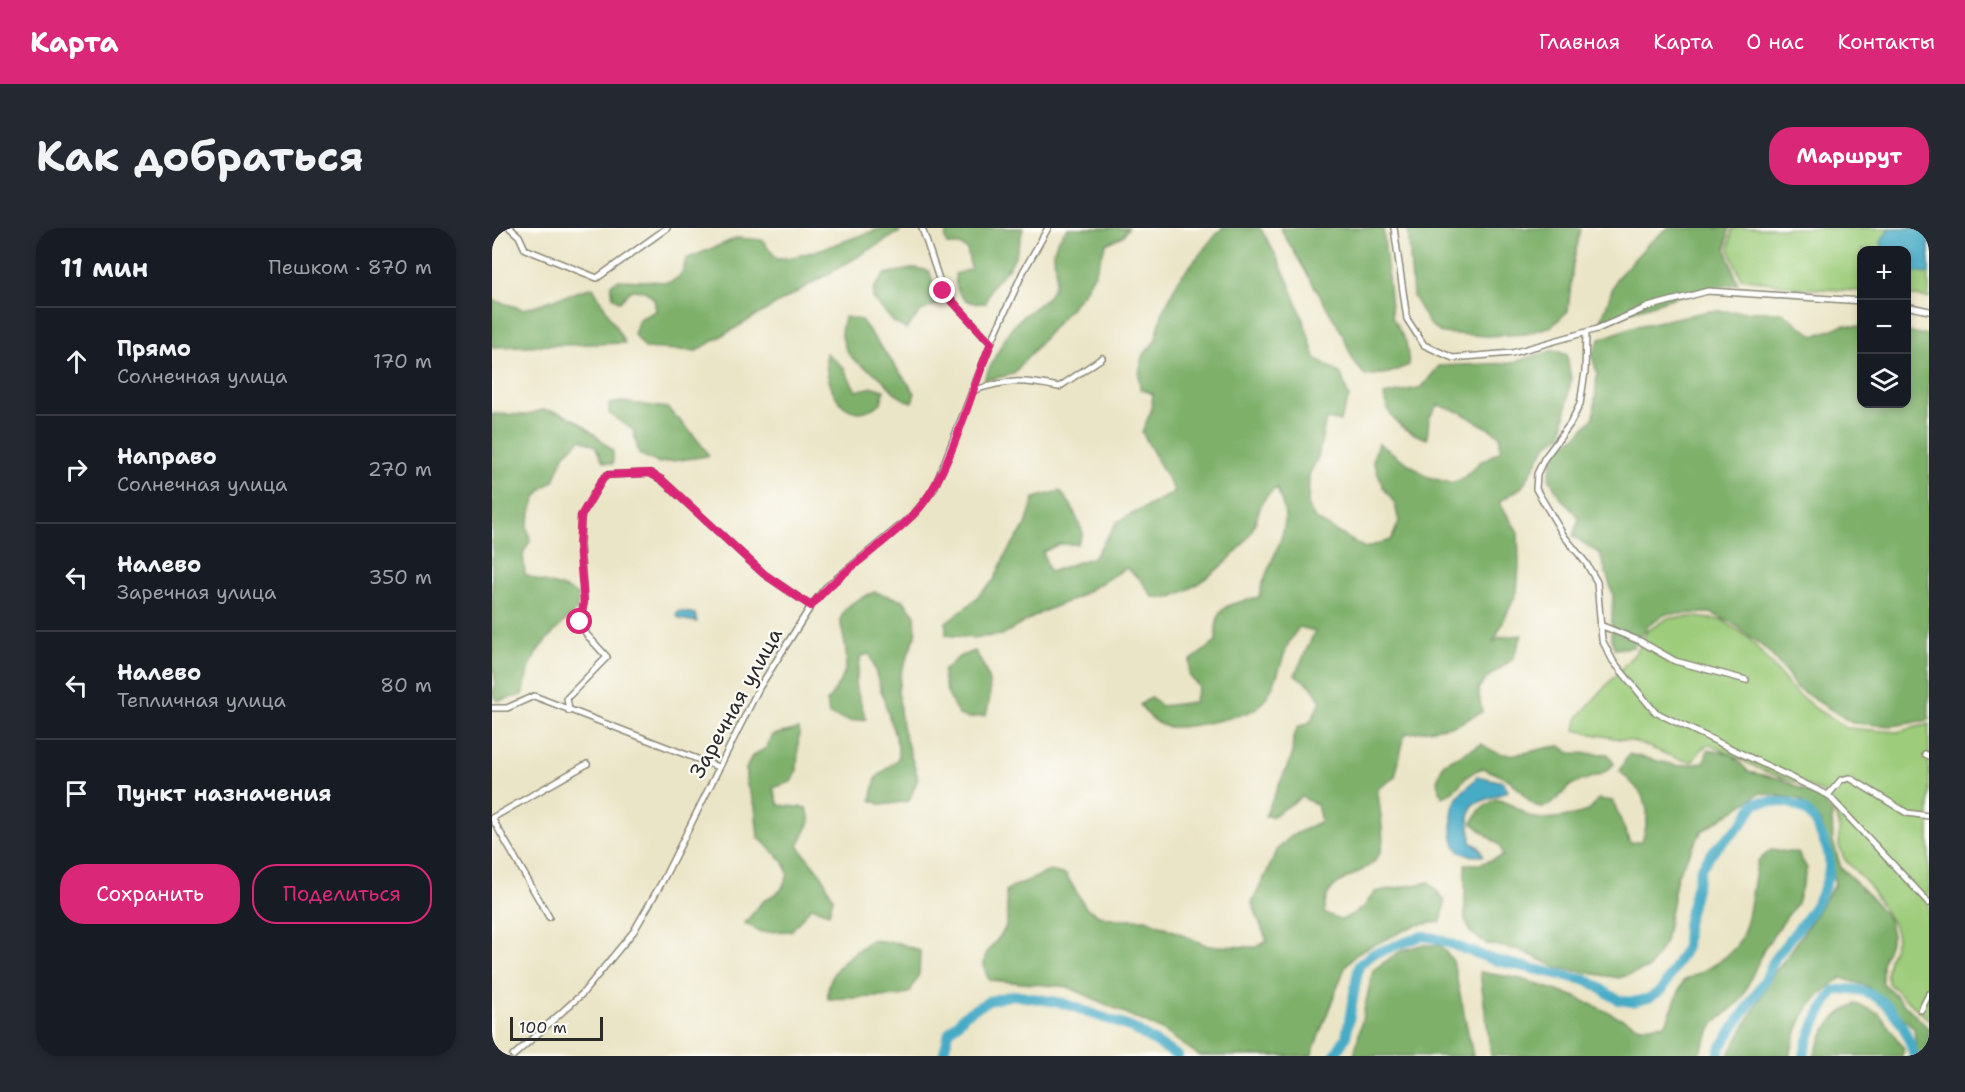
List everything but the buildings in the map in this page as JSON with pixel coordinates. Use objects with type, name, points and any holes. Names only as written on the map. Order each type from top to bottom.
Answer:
[{"type":"street","points":[[510,228],[519,236],[525,249],[597,278],[667,228]]},
{"type":"street","points":[[922,228],[943,291],[991,343]]},
{"type":"street","name":"Заречная улица","points":[[513,1056],[582,994],[634,931],[662,882],[759,688],[811,606],[826,588],[914,514],[934,489],[991,343],[1023,272],[1048,228]]},
{"type":"street","points":[[1394,228],[1407,319],[1424,345],[1453,358],[1512,353],[1586,333],[1648,307],[1708,291],[1857,301]]},
{"type":"street","points":[[1911,307],[1929,311]]},
{"type":"street","points":[[1586,333],[1585,372],[1580,404],[1570,424],[1544,459],[1537,474],[1536,489],[1564,536],[1586,563],[1597,582],[1602,640],[1613,661],[1654,712],[1828,795],[1929,903]]},
{"type":"street","points":[[972,391],[1000,381],[1023,380],[1059,387],[1102,358]]},
{"type":"street","points":[[569,711],[567,698],[606,657],[587,635],[580,622],[584,602],[579,545],[581,516],[607,475],[650,473],[662,480],[764,574],[811,606]]},
{"type":"street","points":[[1600,625],[1640,641],[1675,661],[1746,680]]},
{"type":"street","points":[[492,708],[507,708],[534,696],[718,767]]},
{"type":"street","points":[[549,917],[492,818],[587,764]]},
{"type":"street","points":[[1828,795],[1842,780],[1850,778],[1907,813],[1929,816]]},
{"type":"street","points":[[1921,1010],[1929,994]]},
{"type":"green space","points":[[883,228],[895,228],[900,232],[696,351],[645,348],[634,334],[639,319],[656,311],[654,299],[645,291],[631,290],[620,302],[613,297],[611,284],[619,280],[669,282],[681,274],[686,259],[737,238],[762,240],[777,259],[816,251]]},
{"type":"green space","points":[[950,228],[1023,228],[1013,260],[993,284],[986,303],[972,302],[959,293],[955,274],[971,269],[967,249],[959,245],[947,245],[945,237]]},
{"type":"green space","points":[[1068,228],[1128,228],[1123,236],[1106,244],[1095,273],[1084,292],[1013,374],[983,381],[1000,347],[1016,323],[1043,301],[1053,288],[1056,272],[1054,253],[1056,245]]},
{"type":"green space","points":[[1222,228],[1260,228],[1278,259],[1292,291],[1315,358],[1341,374],[1349,397],[1340,421],[1326,419],[1318,457],[1309,475],[1308,505],[1315,519],[1365,548],[1391,540],[1399,522],[1395,504],[1383,487],[1373,460],[1378,443],[1428,477],[1450,483],[1461,480],[1480,462],[1500,451],[1500,435],[1460,412],[1438,405],[1429,418],[1427,439],[1411,432],[1393,418],[1384,395],[1422,387],[1439,366],[1511,363],[1554,350],[1567,355],[1571,379],[1562,434],[1546,446],[1522,487],[1499,502],[1518,532],[1519,566],[1517,592],[1493,643],[1499,637],[1522,635],[1513,659],[1487,678],[1478,689],[1482,712],[1456,725],[1405,734],[1395,777],[1378,789],[1383,834],[1382,846],[1378,855],[1373,863],[1334,887],[1327,896],[1324,913],[1342,920],[1363,908],[1375,892],[1429,882],[1445,901],[1441,922],[1416,925],[1359,952],[1346,965],[1311,1056],[1200,1056],[1162,1030],[1068,987],[989,980],[984,960],[990,947],[1005,929],[1006,890],[1050,871],[1066,875],[1086,908],[1099,915],[1116,919],[1146,919],[1208,946],[1256,947],[1267,941],[1252,903],[1278,849],[1291,836],[1321,821],[1317,805],[1302,797],[1273,816],[1265,816],[1292,756],[1293,737],[1298,727],[1310,722],[1321,701],[1311,686],[1295,675],[1315,631],[1299,627],[1288,644],[1267,697],[1249,712],[1213,722],[1168,727],[1155,721],[1140,705],[1151,697],[1161,706],[1194,702],[1199,687],[1189,675],[1190,661],[1216,642],[1217,620],[1224,608],[1259,597],[1285,520],[1284,508],[1277,488],[1263,501],[1252,530],[1238,550],[1217,570],[1182,593],[1169,598],[1153,597],[1141,580],[1126,568],[1076,598],[1042,612],[1002,635],[973,638],[946,635],[946,622],[970,604],[994,580],[1007,552],[1026,525],[1034,498],[1060,491],[1071,505],[1083,533],[1077,544],[1059,544],[1043,552],[1049,572],[1094,557],[1117,522],[1175,492],[1142,432],[1151,411],[1153,394],[1140,389],[1139,375],[1142,357],[1155,341],[1163,311],[1179,279]]},
{"type":"green space","points":[[1280,228],[1383,228],[1392,317],[1406,342],[1409,365],[1389,373],[1365,376],[1353,360],[1342,333]]},
{"type":"green space","points":[[1408,228],[1581,228],[1573,264],[1568,311],[1552,326],[1526,334],[1487,336],[1441,333],[1429,324],[1413,296]]},
{"type":"green space","points":[[1668,228],[1729,228],[1726,249],[1738,284],[1701,289],[1601,321],[1616,279],[1648,244]]},
{"type":"green space","points":[[1732,228],[1929,228],[1929,298],[1911,296],[1911,246],[1857,246],[1857,291],[1801,288],[1741,278],[1729,249]]},
{"type":"green space","points":[[916,268],[929,271],[940,303],[921,311],[906,329],[894,323],[873,298],[874,288],[885,274]]},
{"type":"green space","points":[[593,287],[625,343],[492,347],[492,300],[524,309]]},
{"type":"green space","points":[[1709,311],[1782,312],[1814,336],[1844,325],[1857,327],[1857,408],[1911,408],[1911,333],[1929,335],[1929,720],[1892,726],[1852,723],[1795,687],[1787,673],[1767,650],[1732,623],[1711,613],[1666,614],[1649,625],[1633,647],[1615,649],[1611,639],[1613,594],[1600,554],[1573,536],[1579,518],[1559,496],[1549,477],[1553,457],[1560,447],[1578,435],[1594,417],[1597,373],[1592,355],[1600,339],[1632,327]]},
{"type":"green space","points":[[845,317],[861,320],[915,393],[912,402],[899,396],[882,379],[849,354],[841,334]]},
{"type":"green space","points":[[826,353],[843,367],[856,391],[873,387],[884,390],[881,403],[868,410],[857,412],[847,408],[839,401],[829,379]]},
{"type":"green space","points":[[623,402],[667,408],[690,431],[709,456],[658,463],[639,454],[633,430],[609,413],[609,404]]},
{"type":"green space","points":[[542,410],[563,414],[589,430],[613,451],[613,464],[603,462],[595,446],[581,439],[564,455],[554,481],[543,488],[535,499],[527,526],[530,541],[523,554],[525,574],[578,595],[577,610],[556,630],[535,656],[526,679],[523,695],[497,701],[492,693],[496,683],[492,665],[492,414],[526,415]]},
{"type":"green space","points":[[875,592],[903,600],[915,615],[916,634],[901,673],[898,691],[902,727],[918,778],[909,801],[882,805],[871,800],[876,778],[898,759],[898,746],[870,654],[861,656],[855,684],[866,719],[850,721],[829,715],[827,702],[844,674],[846,664],[842,615],[847,607]]},
{"type":"green space","points":[[1693,617],[1722,620],[1749,638],[1792,689],[1816,709],[1846,728],[1897,732],[1929,724],[1929,1020],[1889,984],[1886,975],[1897,937],[1894,925],[1867,883],[1845,860],[1839,846],[1839,823],[1823,792],[1762,770],[1709,744],[1701,749],[1693,761],[1670,756],[1639,743],[1575,730],[1579,716],[1638,650],[1647,631],[1668,618]]},
{"type":"green space","points":[[975,651],[987,674],[990,697],[986,715],[969,718],[959,715],[953,705],[946,689],[943,671],[959,657]]},
{"type":"green space","points":[[799,729],[797,770],[791,782],[773,788],[779,805],[807,808],[810,822],[798,846],[822,876],[833,898],[829,913],[811,907],[791,931],[761,932],[745,923],[762,902],[781,890],[788,875],[784,862],[758,837],[755,806],[746,783],[746,769],[752,756],[766,748],[773,735]]},
{"type":"green space","points":[[1482,744],[1502,754],[1511,755],[1561,746],[1570,753],[1608,754],[1614,764],[1600,775],[1573,784],[1549,806],[1544,807],[1539,807],[1529,801],[1508,779],[1483,768],[1475,771],[1453,791],[1442,797],[1437,781],[1443,764]]},
{"type":"green space","points":[[1708,750],[1731,754],[1749,772],[1781,779],[1822,799],[1832,815],[1833,841],[1841,868],[1874,901],[1889,920],[1892,936],[1882,964],[1882,982],[1929,1029],[1929,1056],[1917,1056],[1914,1028],[1867,986],[1841,978],[1820,995],[1806,1011],[1797,1030],[1790,1056],[1728,1056],[1773,974],[1790,953],[1835,884],[1821,822],[1799,799],[1760,793],[1702,831],[1677,876],[1665,942],[1649,968],[1619,978],[1558,968],[1520,950],[1487,944],[1470,932],[1465,918],[1465,864],[1480,864],[1503,856],[1500,846],[1472,823],[1480,810],[1495,799],[1510,804],[1529,816],[1542,819],[1568,816],[1590,810],[1598,799],[1613,801],[1630,843],[1642,841],[1647,818],[1645,801],[1635,786],[1619,771],[1629,754],[1679,766],[1704,762]]},
{"type":"green space","points":[[1771,850],[1798,853],[1807,868],[1797,903],[1765,947],[1741,1000],[1714,1024],[1698,1056],[1491,1056],[1480,972],[1521,979],[1573,996],[1640,1027],[1666,1024],[1683,981],[1722,959],[1740,940],[1749,912],[1758,861]]},
{"type":"green space","points":[[871,940],[899,943],[920,951],[919,974],[910,992],[899,996],[828,999],[830,980],[840,965]]},
{"type":"green space","points":[[1421,945],[1440,945],[1453,961],[1473,1056],[1354,1056],[1373,970],[1401,951]]},
{"type":"green space","points":[[1855,1004],[1879,1013],[1904,1049],[1902,1056],[1814,1056],[1829,1026],[1839,1014]]},
{"type":"water","points":[[1889,228],[1929,228],[1929,274],[1911,272],[1911,246],[1882,246],[1881,242]]},
{"type":"water","points":[[679,611],[695,614],[697,622],[680,619],[676,615]]},
{"type":"water","points":[[1477,776],[1503,782],[1508,791],[1472,805],[1469,817],[1471,842],[1479,847],[1483,856],[1462,853],[1455,846],[1452,833],[1452,814],[1455,803],[1460,794]]},
{"type":"waterway","points":[[1334,1056],[1346,1037],[1359,965],[1373,954],[1422,936],[1435,938],[1494,960],[1589,981],[1618,1000],[1632,1002],[1649,998],[1662,990],[1686,947],[1687,924],[1701,868],[1714,850],[1742,824],[1755,803],[1791,804],[1806,811],[1823,840],[1828,853],[1829,867],[1826,881],[1813,909],[1774,960],[1766,978],[1721,1047],[1718,1056]]},
{"type":"waterway","points":[[1804,1056],[1811,1032],[1834,991],[1850,989],[1876,997],[1887,1006],[1903,1028],[1914,1056]]},
{"type":"waterway","points":[[943,1056],[949,1032],[966,1014],[989,1001],[1013,995],[1063,1003],[1132,1028],[1178,1056]]},
{"type":"route","points":[[580,622],[584,602],[579,545],[581,516],[607,475],[650,473],[662,480],[764,574],[811,606],[826,588],[914,514],[934,489],[991,343],[943,291]]}]
